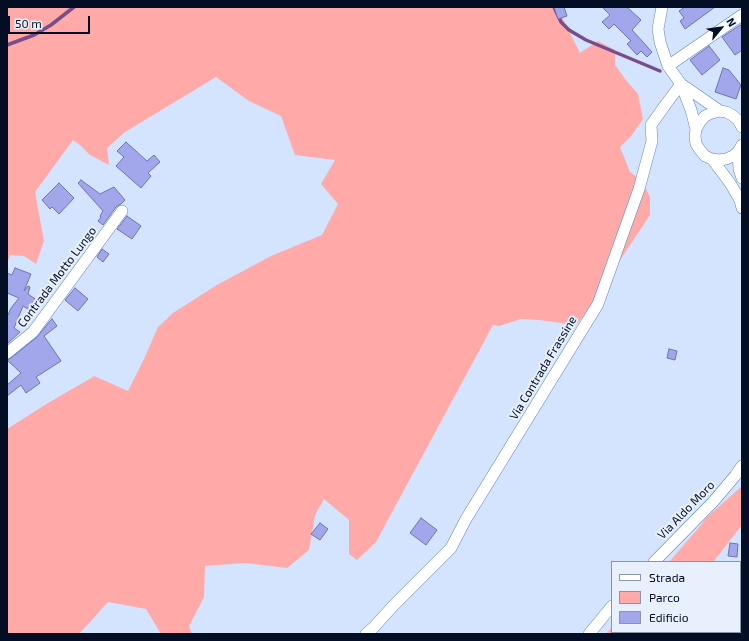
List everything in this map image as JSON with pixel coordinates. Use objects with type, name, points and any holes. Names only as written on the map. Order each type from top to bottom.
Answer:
[{"type":"street","points":[[662,7],[658,30],[660,42],[668,66],[681,84],[691,110],[696,129]]},
{"type":"street","points":[[668,66],[742,15]]},
{"type":"street","points":[[681,84],[720,111]]},
{"type":"street","name":"Via Contrada Frassine","points":[[366,634],[451,548],[466,519],[598,304],[639,189],[652,141],[651,125],[681,84]]},
{"type":"street","points":[[740,148],[733,156],[726,159],[712,159],[705,156],[700,150],[696,144],[695,136],[696,129],[700,122],[705,116],[712,112],[720,111],[737,116],[742,127]]},
{"type":"street","points":[[740,148],[739,169],[742,178]]},
{"type":"street","points":[[712,159],[730,183],[740,200],[742,208]]},
{"type":"street","name":"Contrada Motto Lungo","points":[[7,353],[33,332],[122,211]]},
{"type":"street","name":"Via Aldo Moro","points":[[655,561],[739,475],[742,466]]},
{"type":"street","points":[[589,634],[611,607]]},
{"type":"green space","points":[[7,7],[557,7],[580,53],[598,41],[615,50],[615,65],[638,94],[643,119],[632,135],[620,147],[630,172],[642,181],[650,197],[650,215],[591,307],[576,325],[521,319],[499,326],[493,325],[376,542],[357,560],[349,554],[349,520],[324,499],[315,515],[309,550],[287,568],[245,563],[205,566],[204,597],[189,626],[192,634],[161,634],[146,609],[108,602],[79,634],[7,634],[7,429],[94,376],[128,391],[158,327],[173,313],[217,285],[271,256],[322,235],[338,204],[321,184],[335,160],[295,155],[281,116],[249,101],[216,77],[125,132],[107,148],[109,165],[90,155],[73,140],[35,192],[44,241],[36,264],[24,256],[10,255],[7,263]]},
{"type":"green space","points":[[742,486],[742,525],[714,561],[670,561],[701,525],[705,519]]},
{"type":"green space","points":[[611,628],[611,633],[657,633],[656,634],[606,634]]},
{"type":"building","points":[[554,7],[564,7],[567,16],[558,19]]},
{"type":"building","points":[[602,7],[627,7],[641,20],[632,30],[652,52],[647,57],[641,51],[637,55],[627,44],[631,41],[614,24],[609,29],[602,22],[610,15]]},
{"type":"building","points":[[685,7],[715,7],[685,29],[680,21],[684,18],[679,11]]},
{"type":"building","points":[[742,24],[742,50],[735,55],[722,37]]},
{"type":"building","points":[[709,46],[720,60],[702,75],[690,60]]},
{"type":"building","points":[[723,68],[729,70],[741,85],[736,99],[715,92]]},
{"type":"building","points":[[126,142],[147,161],[154,155],[160,162],[148,173],[151,176],[141,188],[116,166],[124,157],[117,151]]},
{"type":"building","points":[[81,180],[100,194],[114,187],[125,200],[116,207],[103,225],[98,221],[103,211],[78,183]]},
{"type":"building","points":[[59,183],[74,198],[59,214],[52,207],[50,209],[42,200]]},
{"type":"building","points":[[127,216],[141,226],[132,239],[117,229]]},
{"type":"building","points":[[102,249],[109,254],[103,262],[97,257]]},
{"type":"building","points":[[15,268],[31,274],[24,291],[28,286],[30,287],[28,294],[41,303],[34,313],[23,306],[14,328],[20,332],[7,344],[7,317],[11,308],[19,298],[7,293],[7,273],[12,275]]},
{"type":"building","points":[[75,288],[88,299],[78,311],[65,300]]},
{"type":"building","points":[[52,319],[57,326],[44,336],[61,361],[36,377],[40,383],[26,393],[21,385],[7,396],[7,385],[21,373],[7,360],[37,337]]},
{"type":"building","points":[[669,349],[677,351],[675,360],[667,358]]},
{"type":"building","points":[[421,518],[437,530],[426,545],[410,533]]},
{"type":"building","points":[[320,523],[328,529],[320,540],[311,534]]},
{"type":"building","points":[[730,543],[738,544],[737,557],[728,556]]},
{"type":"waterway","points":[[7,45],[34,35],[51,25],[74,7]]},
{"type":"waterway","points":[[554,7],[561,22],[569,30],[586,40],[660,71]]}]
